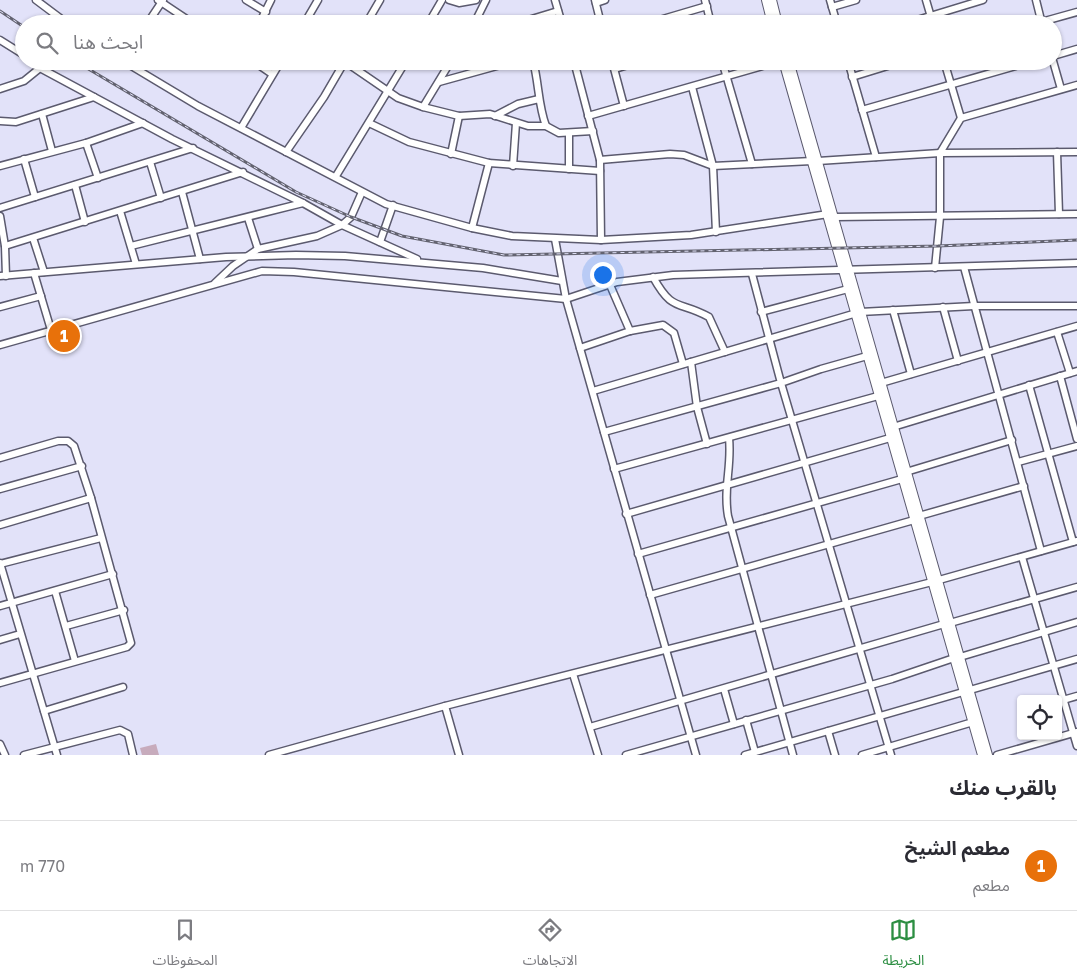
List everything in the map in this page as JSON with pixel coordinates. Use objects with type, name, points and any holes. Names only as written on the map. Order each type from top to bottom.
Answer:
[{"type":"main road","points":[[766,0],[770,15]]},
{"type":"main road","points":[[772,0],[776,15]]},
{"type":"main road","points":[[784,70],[815,161]]},
{"type":"main road","points":[[791,70],[878,396],[917,518],[957,657],[982,755]]},
{"type":"main road","points":[[845,269],[848,289],[881,383],[904,475]]},
{"type":"main road","points":[[966,690],[982,755]]},
{"type":"street","points":[[36,0],[56,15]]},
{"type":"street","points":[[152,15],[161,0],[182,15]]},
{"type":"street","points":[[246,0],[266,12]]},
{"type":"street","points":[[264,15],[271,0]]},
{"type":"street","points":[[309,15],[318,0]]},
{"type":"street","points":[[371,15],[380,0]]},
{"type":"street","points":[[433,15],[442,0]]},
{"type":"street","points":[[449,0],[459,3],[476,0]]},
{"type":"street","points":[[478,15],[486,0]]},
{"type":"street","points":[[555,0],[559,15]]},
{"type":"street","points":[[599,15],[595,2],[606,0]]},
{"type":"street","points":[[831,4],[856,0]]},
{"type":"street","points":[[926,0],[931,15],[984,0]]},
{"type":"street","points":[[1036,0],[1040,15]]},
{"type":"street","points":[[672,15],[706,3]]},
{"type":"street","points":[[547,15],[558,12]]},
{"type":"street","points":[[1062,17],[1077,12]]},
{"type":"street","points":[[0,40],[15,49]]},
{"type":"street","points":[[1062,53],[1077,49]]},
{"type":"street","points":[[0,89],[24,81],[38,70]]},
{"type":"street","points":[[44,70],[143,123],[303,203],[342,225],[422,262]]},
{"type":"street","points":[[138,70],[160,85],[286,152],[336,176],[362,192],[393,206],[472,228],[512,236],[600,240],[716,232],[831,216],[940,217],[1077,214]]},
{"type":"street","points":[[266,70],[272,74]]},
{"type":"street","points":[[241,128],[274,70]]},
{"type":"street","points":[[286,152],[324,97],[339,70]]},
{"type":"street","points":[[357,70],[388,92],[423,107],[459,116],[495,116],[516,123],[546,126],[555,132],[569,134],[593,131]]},
{"type":"street","points":[[336,176],[401,70]]},
{"type":"street","points":[[423,107],[446,70]]},
{"type":"street","points":[[439,82],[482,70]]},
{"type":"street","points":[[535,70],[539,99],[546,126]]},
{"type":"street","points":[[576,70],[600,160],[600,240]]},
{"type":"street","points":[[615,70],[624,106]]},
{"type":"street","points":[[724,70],[752,164]]},
{"type":"street","points":[[588,116],[748,70]]},
{"type":"street","points":[[850,70],[876,157]]},
{"type":"street","points":[[852,77],[875,70]]},
{"type":"street","points":[[947,70],[961,118]]},
{"type":"street","points":[[862,110],[1001,70]]},
{"type":"street","points":[[1056,70],[1061,89]]},
{"type":"street","points":[[935,268],[940,217],[940,154],[961,118],[1077,85]]},
{"type":"street","points":[[692,86],[713,166],[716,232]]},
{"type":"street","points":[[0,121],[16,122],[94,97]]},
{"type":"street","points":[[495,116],[518,104],[539,99]]},
{"type":"street","points":[[42,114],[52,151]]},
{"type":"street","points":[[451,154],[459,116]]},
{"type":"street","points":[[0,166],[86,142],[143,123]]},
{"type":"street","points":[[513,166],[516,123]]},
{"type":"street","points":[[369,124],[409,142],[489,163],[600,170]]},
{"type":"street","points":[[569,134],[569,169]]},
{"type":"street","points":[[86,142],[98,178]]},
{"type":"street","points":[[0,208],[193,148]]},
{"type":"street","points":[[1057,152],[1059,214]]},
{"type":"street","points":[[600,160],[670,154],[684,155],[713,166],[940,154],[1077,152]]},
{"type":"street","points":[[24,159],[35,197]]},
{"type":"street","points":[[150,162],[161,198]]},
{"type":"street","points":[[472,228],[489,163]]},
{"type":"street","points":[[5,246],[243,172]]},
{"type":"street","points":[[75,185],[85,222]]},
{"type":"street","points":[[182,192],[200,259]]},
{"type":"street","points":[[214,284],[232,266],[258,249],[316,236],[342,225],[351,217],[362,192]]},
{"type":"street","points":[[131,246],[303,203]]},
{"type":"street","points":[[380,242],[393,206]]},
{"type":"street","points":[[120,211],[136,264]]},
{"type":"street","points":[[0,216],[5,246],[3,276],[248,256],[335,256],[483,268],[562,281]]},
{"type":"street","points":[[248,218],[258,249]]},
{"type":"street","points":[[33,238],[44,272]]},
{"type":"street","points":[[555,239],[566,299],[696,755]]},
{"type":"street","points":[[0,344],[262,271],[283,271],[566,299],[635,278],[685,274],[752,274],[845,269],[1076,266]]},
{"type":"street","points":[[964,267],[1041,551]]},
{"type":"street","points":[[34,273],[51,330]]},
{"type":"street","points":[[752,274],[768,340],[793,418],[891,755]]},
{"type":"street","points":[[653,277],[664,296],[671,303],[709,317],[725,352]]},
{"type":"street","points":[[610,285],[630,332]]},
{"type":"street","points":[[761,312],[848,289]]},
{"type":"street","points":[[0,308],[41,296]]},
{"type":"street","points":[[593,390],[768,340],[857,312],[974,306],[1077,306]]},
{"type":"street","points":[[943,307],[958,361]]},
{"type":"street","points":[[893,310],[911,374]]},
{"type":"street","points":[[580,348],[659,325],[669,328],[675,336],[683,364]]},
{"type":"street","points":[[881,383],[1077,326]]},
{"type":"street","points":[[1057,332],[1070,373]]},
{"type":"street","points":[[604,432],[781,383],[867,356]]},
{"type":"street","points":[[691,362],[696,407],[707,444]]},
{"type":"street","points":[[893,427],[1077,371]]},
{"type":"street","points":[[1060,376],[1077,439]]},
{"type":"street","points":[[269,755],[445,706],[935,581],[1075,542],[1029,385]]},
{"type":"street","points":[[614,469],[878,396]]},
{"type":"street","points":[[729,438],[730,467],[725,486],[726,508],[744,568],[770,676],[793,755]]},
{"type":"street","points":[[626,514],[890,438]]},
{"type":"street","points":[[638,554],[818,503],[1012,440]]},
{"type":"street","points":[[0,458],[58,441],[68,441],[74,446],[82,466],[101,538],[124,610],[131,645],[0,683]]},
{"type":"street","points":[[1018,462],[1077,446]]},
{"type":"street","points":[[0,489],[82,466]]},
{"type":"street","points":[[650,595],[1024,486]]},
{"type":"street","points":[[0,525],[91,498]]},
{"type":"street","points":[[57,755],[0,564],[101,538]]},
{"type":"street","points":[[1022,557],[1063,700],[1075,732],[1077,746]]},
{"type":"street","points":[[0,606],[112,574]]},
{"type":"street","points":[[590,727],[1077,587]]},
{"type":"street","points":[[56,591],[75,661]]},
{"type":"street","points":[[66,626],[124,610]]},
{"type":"street","points":[[626,755],[1077,622]]},
{"type":"street","points":[[0,640],[20,634]]},
{"type":"street","points":[[745,755],[1077,659]]},
{"type":"street","points":[[573,674],[598,755]]},
{"type":"street","points":[[44,711],[123,687]]},
{"type":"street","points":[[724,689],[734,724]]},
{"type":"street","points":[[1063,700],[1077,696]]},
{"type":"street","points":[[445,706],[460,755]]},
{"type":"street","points":[[746,720],[755,752]]},
{"type":"street","points":[[862,755],[973,722]]},
{"type":"street","points":[[24,755],[120,730],[128,734],[133,755]]},
{"type":"street","points":[[828,731],[835,755]]},
{"type":"street","points":[[997,755],[1075,732]]},
{"type":"street","points":[[0,744],[5,755]]},
{"type":"shaded area","points":[[156,744],[159,755],[142,755],[140,748]]},
{"type":"railway","points":[[0,11],[15,21]]},
{"type":"railway","points":[[90,70],[296,192],[351,217],[402,236],[504,255],[938,246],[1077,240]]},
{"type":"place","name":"مطعم الشيخ","points":[[64,336]]}]
